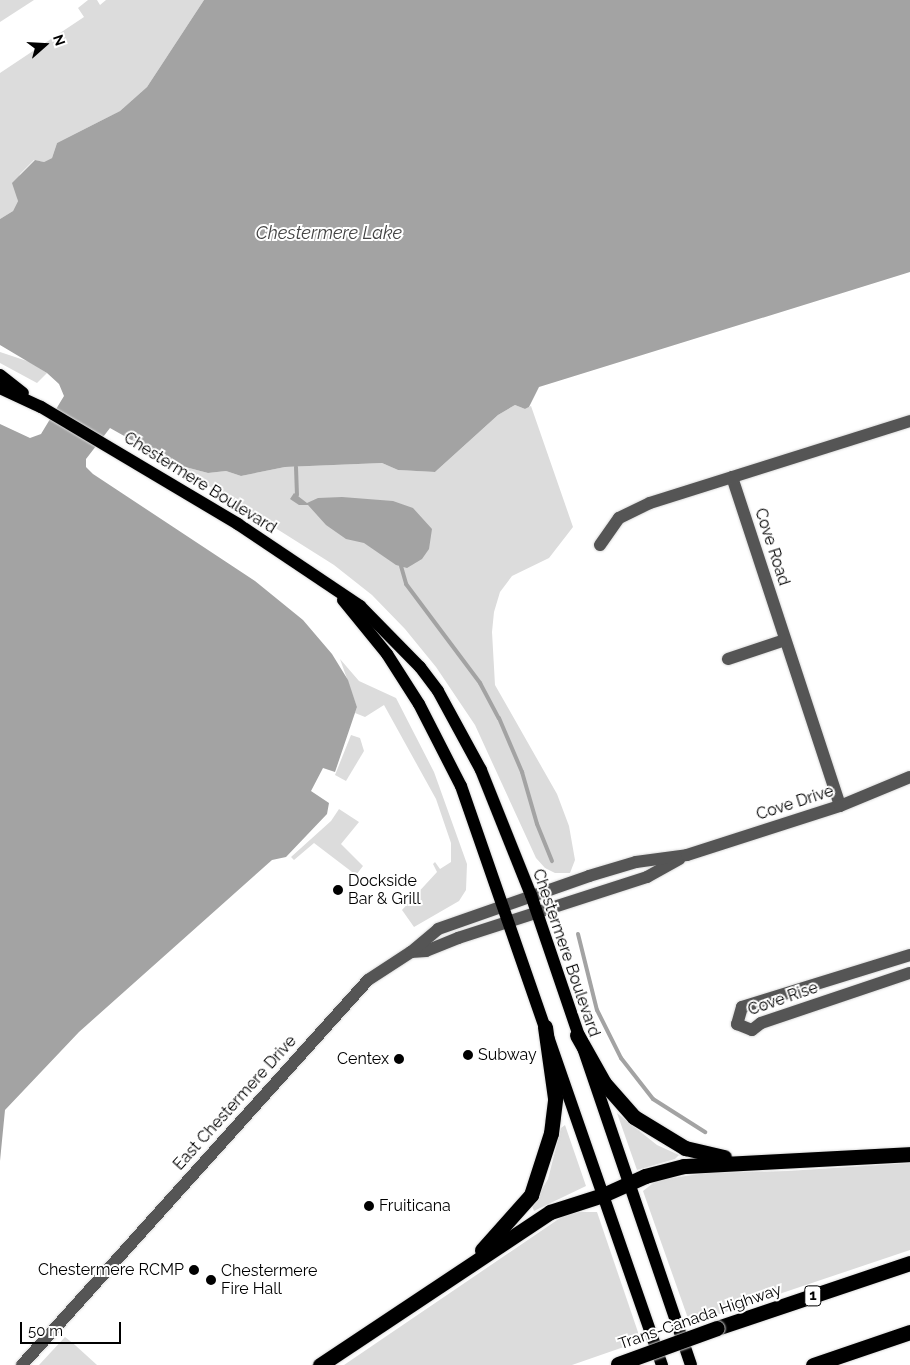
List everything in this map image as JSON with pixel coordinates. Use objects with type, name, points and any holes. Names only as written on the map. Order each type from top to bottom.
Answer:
[{"type":"highway","points":[[465,1268],[532,1195],[551,1133],[555,1098],[545,1027]]},
{"type":"highway","points":[[577,1035],[604,1083],[634,1117],[649,1128],[685,1148],[750,1161]]},
{"type":"highway","points":[[320,1365],[550,1212],[603,1196],[664,1170],[750,1161],[819,1161],[910,1154]]},
{"type":"highway","name":"Trans-Canada Highway","points":[[616,1364],[910,1263]]},
{"type":"highway","points":[[813,1365],[910,1332]]},
{"type":"main road","name":"Chestermere Boulevard","points":[[0,375],[41,407]]},
{"type":"main road","name":"Chestermere Boulevard","points":[[0,388],[41,407],[238,524],[377,620],[438,691],[491,793],[531,895],[577,1035],[691,1365]]},
{"type":"main road","name":"Chestermere Boulevard","points":[[339,594],[387,654],[440,743],[468,804],[662,1365]]},
{"type":"street","points":[[600,545],[619,518],[650,503],[910,421]]},
{"type":"street","name":"Cove Road","points":[[732,476],[840,806]]},
{"type":"street","points":[[728,659],[785,640]]},
{"type":"street","name":"Cove Drive","points":[[504,905],[636,862],[687,855],[840,806],[910,777]]},
{"type":"street","name":"Cove Drive","points":[[411,952],[426,951],[510,921],[647,877],[687,855]]},
{"type":"street","name":"East Chestermere Drive","points":[[22,1365],[368,980],[411,952],[438,929],[504,905]]},
{"type":"street","name":"Cove Rise","points":[[910,955],[742,1007],[738,1024],[752,1030],[761,1023],[910,973]]},
{"type":"shaded area","points":[[0,0],[34,0],[0,22]]},
{"type":"shaded area","points":[[88,0],[97,0],[100,5],[106,0],[204,0],[147,87],[120,111],[57,143],[52,158],[44,162],[34,160],[20,174],[16,187],[18,201],[13,211],[0,219],[0,73],[84,17],[78,8]]},
{"type":"shaded area","points":[[0,352],[30,362],[47,373],[37,383],[0,363]]},
{"type":"shaded area","points":[[515,405],[525,409],[531,406],[573,527],[549,558],[512,576],[500,592],[494,612],[492,632],[495,685],[557,794],[569,826],[575,860],[570,873],[555,873],[545,868],[536,858],[475,725],[436,667],[405,629],[372,595],[334,565],[174,464],[208,473],[226,471],[241,476],[285,467],[382,463],[398,470],[435,472],[498,415]]},
{"type":"shaded area","points":[[340,659],[359,681],[396,698],[434,772],[467,864],[466,890],[459,901],[414,927],[402,910],[437,872],[433,864],[435,862],[440,869],[451,862],[451,843],[436,799],[384,705],[365,717],[355,713],[357,707]]},
{"type":"shaded area","points":[[351,735],[360,738],[364,751],[346,781],[335,775]]},
{"type":"shaded area","points":[[339,809],[359,822],[341,844],[363,866],[356,875],[314,843],[294,860],[291,857],[331,821]]},
{"type":"shaded area","points":[[617,1113],[657,1145],[679,1155],[675,1159],[637,1170]]},
{"type":"shaded area","points":[[565,1125],[586,1186],[534,1211],[532,1206],[548,1179],[561,1128]]},
{"type":"shaded area","points":[[910,1163],[910,1250],[690,1324],[643,1191],[657,1180],[707,1173],[788,1171]]},
{"type":"shaded area","points":[[579,1212],[597,1212],[641,1341],[572,1365],[344,1365],[563,1216]]},
{"type":"shaded area","points":[[65,1337],[75,1345],[97,1365],[39,1365]]},
{"type":"water","name":"Chestermere Lake","points":[[204,0],[910,0],[910,272],[539,387],[529,407],[525,409],[515,405],[498,415],[435,472],[398,470],[382,463],[285,467],[241,476],[226,471],[208,473],[174,464],[110,428],[86,459],[86,467],[93,474],[255,581],[303,620],[332,654],[348,680],[357,707],[335,772],[323,768],[311,791],[329,803],[327,814],[286,857],[272,860],[79,1032],[5,1110],[0,1161],[0,424],[30,438],[41,434],[64,396],[59,384],[47,373],[0,345],[0,219],[13,211],[18,201],[12,183],[35,160],[44,162],[52,158],[57,143],[120,111],[147,87]]},
{"type":"water","points":[[294,493],[307,503],[318,498],[342,497],[393,501],[413,508],[432,529],[429,549],[422,559],[407,568],[396,565],[364,543],[346,539],[326,525],[308,505],[299,505],[290,499]]},
{"type":"waterway","points":[[296,467],[297,495]]},
{"type":"waterway","points":[[401,566],[406,584],[480,683],[499,718],[522,772],[537,824],[552,861]]},
{"type":"waterway","points":[[578,934],[597,1010],[621,1058],[653,1099],[705,1132]]},
{"type":"place","name":"Dockside Bar & Grill","points":[[338,890]]},
{"type":"place","name":"Subway","points":[[468,1055]]},
{"type":"place","name":"Centex","points":[[399,1059]]},
{"type":"place","name":"Fruiticana","points":[[369,1206]]},
{"type":"place","name":"Chestermere RCMP","points":[[194,1270]]},
{"type":"place","name":"Chestermere Fire Hall","points":[[211,1280]]}]
